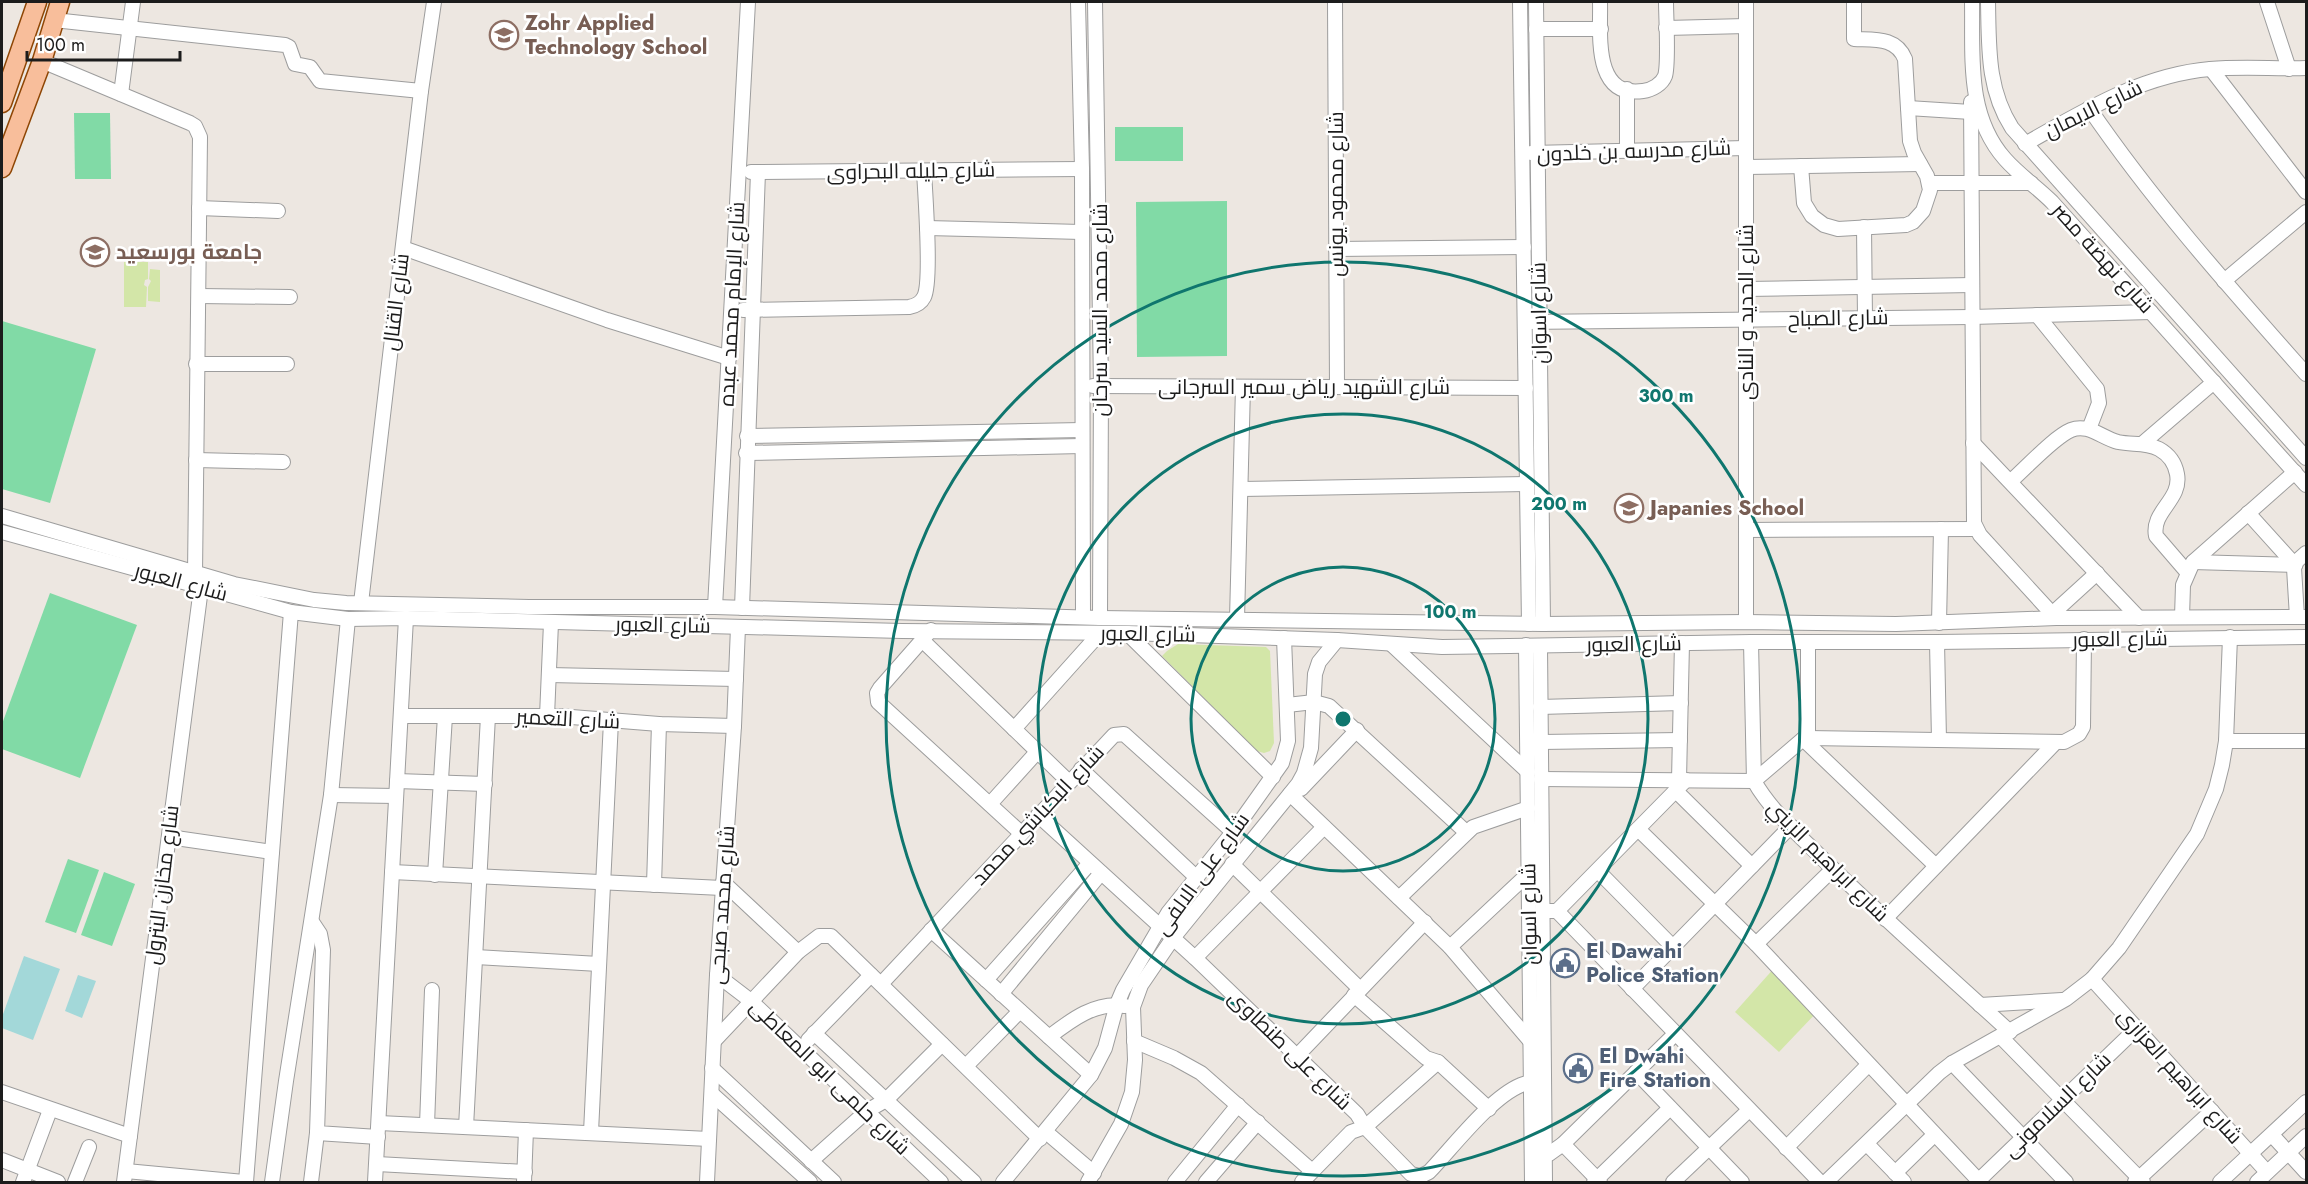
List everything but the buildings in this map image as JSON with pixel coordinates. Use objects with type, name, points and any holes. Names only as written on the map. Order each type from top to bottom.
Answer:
[{"type":"main road","points":[[2,103],[37,2]]},
{"type":"main road","points":[[2,168],[42,61],[60,2]]},
{"type":"street","points":[[121,94],[133,2]]},
{"type":"street","name":"شارع القنال","points":[[362,603],[421,91],[434,2]]},
{"type":"street","name":"شارع الإمام محمد عبده","points":[[715,607],[748,2]]},
{"type":"street","name":"شارع محمد السيد سرحان","points":[[1077,2],[1082,170],[1083,617]]},
{"type":"street","name":"شارع محمد السيد سرحان","points":[[1095,2],[1101,386],[1100,618]]},
{"type":"street","name":"شارع محمود يونس","points":[[1335,2],[1337,387]]},
{"type":"street","name":"شارع اسوان","points":[[1520,2],[1527,484],[1536,624]]},
{"type":"street","name":"شارع اسوان","points":[[1536,2],[1539,322],[1536,624]]},
{"type":"street","points":[[1600,2],[1603,68],[1610,79],[1627,89],[1647,90],[1663,79],[1666,73],[1666,2]]},
{"type":"street","name":"شارع الحديد و النادى","points":[[1746,2],[1746,622]]},
{"type":"street","points":[[1801,166],[1802,196],[1812,216],[1831,227],[1906,225],[1913,222],[1927,205],[1929,183],[1910,141],[1906,65],[1903,55],[1896,46],[1887,41],[1854,39],[1854,2]]},
{"type":"street","name":"شارع نهضة مصر","points":[[1972,2],[1974,85],[1977,108],[1991,141],[2005,159],[2047,197],[2307,485]]},
{"type":"street","name":"شارع نهضة مصر","points":[[1988,2],[1990,68],[2003,113],[2025,144],[2302,443],[2307,458]]},
{"type":"street","points":[[2267,2],[2289,69]]},
{"type":"street","points":[[54,20],[285,45],[289,47],[295,64],[310,67],[320,81],[421,91]]},
{"type":"street","points":[[1666,28],[1746,26]]},
{"type":"street","points":[[1536,29],[1601,29]]},
{"type":"street","points":[[42,61],[190,123],[198,130],[199,296],[196,364],[195,574]]},
{"type":"street","name":"شارع الايمان","points":[[2025,144],[2118,93],[2148,82],[2211,69],[2307,68]]},
{"type":"street","points":[[2211,69],[2307,192]]},
{"type":"street","points":[[1974,85],[1971,112],[1973,442],[1976,529],[2054,616],[2097,573]]},
{"type":"street","points":[[1627,89],[1627,151]]},
{"type":"street","points":[[1908,108],[1971,112]]},
{"type":"street","points":[[2090,108],[2163,210],[2307,374]]},
{"type":"street","name":"شارع مدرسه بن خلدون","points":[[1522,154],[1746,148]]},
{"type":"street","points":[[1746,166],[1920,164]]},
{"type":"street","name":"شارع جليله البحراوى","points":[[740,172],[1082,170]]},
{"type":"street","points":[[732,310],[872,308],[915,306],[921,302],[927,290],[924,171]]},
{"type":"street","name":"شارع الإمام محمد عبده","points":[[742,608],[758,172]]},
{"type":"street","points":[[1929,183],[2031,183]]},
{"type":"street","points":[[199,208],[278,211]]},
{"type":"street","points":[[2224,281],[2307,212]]},
{"type":"street","points":[[1864,227],[1865,318]]},
{"type":"street","points":[[927,228],[1081,232]]},
{"type":"street","points":[[1336,249],[1524,247]]},
{"type":"street","points":[[403,248],[607,320],[729,358]]},
{"type":"street","points":[[1746,289],[1972,285]]},
{"type":"street","points":[[199,296],[290,297]]},
{"type":"street","name":"شارع الصباح","points":[[1525,322],[2151,312]]},
{"type":"street","points":[[2037,315],[2094,382],[2099,403],[2089,429]]},
{"type":"street","points":[[196,364],[287,364]]},
{"type":"street","points":[[2143,443],[2214,382]]},
{"type":"street","name":"شارع الشهيد رياض سمير السرجانى","points":[[1082,386],[1526,388]]},
{"type":"street","points":[[1238,619],[1243,387]]},
{"type":"street","points":[[2011,481],[2063,435],[2076,429],[2089,429],[2118,442],[2143,443],[2158,448],[2175,466],[2176,490],[2173,498],[2159,514],[2155,531],[2159,542],[2190,567],[2295,565],[2307,553]]},
{"type":"street","points":[[747,436],[1082,430]]},
{"type":"street","points":[[1973,442],[2139,618]]},
{"type":"street","points":[[746,453],[1082,446]]},
{"type":"street","points":[[196,460],[283,462]]},
{"type":"street","points":[[2182,617],[2183,585],[2190,567],[2295,472]]},
{"type":"street","points":[[1241,489],[1527,484]]},
{"type":"street","points":[[2248,513],[2295,565],[2302,617]]},
{"type":"street","name":"شارع العبور","points":[[2,516],[195,574],[291,596],[330,602],[529,607],[715,607],[1100,618],[1536,624],[1940,623],[2054,616],[2302,617]]},
{"type":"street","points":[[1940,623],[1941,529]]},
{"type":"street","points":[[1746,530],[1976,529]]},
{"type":"street","name":"شارع العبور","points":[[2,532],[291,612],[348,619],[406,618],[869,629],[926,635],[1127,633],[1337,640],[1442,647],[2307,637]]},
{"type":"street","points":[[65,550],[70,536]]},
{"type":"street","name":"شارع مخازن البترول","points":[[125,1177],[201,588]]},
{"type":"street","points":[[529,607],[532,617],[529,622]]},
{"type":"street","points":[[569,623],[565,615],[570,607]]},
{"type":"street","points":[[866,610],[872,621],[869,629]]},
{"type":"street","points":[[903,631],[901,621],[906,611]]},
{"type":"street","points":[[125,1177],[245,1182],[291,612]]},
{"type":"street","points":[[375,1182],[406,618]]},
{"type":"street","points":[[2259,618],[2259,636]]},
{"type":"street","points":[[272,1182],[331,795],[348,619]]},
{"type":"street","points":[[1389,621],[1396,629],[1396,635],[1388,644],[1534,776],[1680,784],[1754,781],[1806,738],[2056,742],[2072,739],[2083,727],[2084,639]]},
{"type":"street","points":[[1442,647],[1436,639],[1443,622]]},
{"type":"street","points":[[547,716],[551,623]]},
{"type":"street","points":[[1787,642],[1788,623]]},
{"type":"street","name":"شارع محمد صبحى","points":[[707,1182],[738,627]]},
{"type":"street","points":[[1014,729],[1100,633]]},
{"type":"street","points":[[1127,633],[1273,777]]},
{"type":"street","points":[[1021,833],[876,698],[880,688],[926,635],[1014,729],[1069,782]]},
{"type":"street","points":[[1826,1182],[1952,1063],[2066,999],[2092,979],[2119,948],[2197,834],[2216,789],[2226,741],[2230,637]]},
{"type":"street","name":"شارع على الالفى","points":[[1002,1182],[1091,1075],[1105,1048],[1123,990],[1168,913],[1233,832],[1282,763],[1288,741],[1284,638]]},
{"type":"street","name":"شارع على الالفى","points":[[1093,1178],[1128,1109],[1134,1078],[1133,1007],[1141,985],[1173,938],[1232,864],[1292,795],[1309,761],[1315,674],[1319,662],[1337,640]]},
{"type":"street","name":"شارع ابراهيم الزيني","points":[[1751,642],[1754,781],[1759,791],[1885,919],[1980,1005],[2062,1100],[2139,1181]]},
{"type":"street","points":[[1808,642],[1806,738],[1936,866]]},
{"type":"street","points":[[1937,642],[1939,740]]},
{"type":"street","points":[[1682,643],[1680,784],[1752,866]]},
{"type":"street","name":"شارع اسوان","points":[[1533,646],[1540,707],[1540,742],[1528,808],[1531,1042],[1537,1081]]},
{"type":"street","name":"شارع اسوان","points":[[1532,1182],[1538,1156],[1537,1081],[1542,911],[1534,776],[1533,646]]},
{"type":"street","points":[[549,675],[736,679]]},
{"type":"street","points":[[1287,705],[1314,702],[1329,706],[1466,832]]},
{"type":"street","points":[[1540,707],[1680,703]]},
{"type":"street","name":"شارع التعمير","points":[[401,716],[547,716],[659,724],[734,726]]},
{"type":"street","points":[[435,874],[445,716]]},
{"type":"street","points":[[466,1127],[488,716]]},
{"type":"street","points":[[591,1132],[611,721]]},
{"type":"street","points":[[654,885],[659,724]]},
{"type":"street","points":[[1357,730],[1292,795],[1450,947],[1531,1042]]},
{"type":"street","name":"شارع البكباشي محمد","points":[[800,1048],[931,930],[1114,735],[1124,734],[1233,832]]},
{"type":"street","points":[[1540,742],[1680,740]]},
{"type":"street","points":[[2226,741],[2307,741]]},
{"type":"street","points":[[1885,919],[2056,742]]},
{"type":"street","points":[[990,804],[1038,752]]},
{"type":"street","points":[[1081,769],[1197,878]]},
{"type":"street","points":[[397,781],[485,784]]},
{"type":"street","points":[[1542,911],[1557,911],[1680,784]]},
{"type":"street","points":[[331,795],[396,796]]},
{"type":"street","points":[[1399,898],[1466,832],[1483,822],[1528,808]]},
{"type":"street","name":"شارع على طنطاوى","points":[[1038,815],[1195,958],[1357,1114],[1365,1127],[1407,1171],[1420,1176],[1430,1172],[1488,1109],[1515,1088],[1537,1081]]},
{"type":"street","points":[[1632,989],[1791,826]]},
{"type":"street","points":[[1195,958],[1324,827]]},
{"type":"street","points":[[1638,829],[1756,944],[1979,1182]]},
{"type":"street","points":[[169,837],[272,852]]},
{"type":"street","points":[[986,980],[1090,862]]},
{"type":"street","points":[[1232,864],[1357,992],[1426,1058],[1438,1062],[1488,1109]]},
{"type":"street","points":[[1756,944],[1833,868]]},
{"type":"street","points":[[1598,871],[1673,947]]},
{"type":"street","points":[[392,872],[603,883],[722,885],[798,952]]},
{"type":"street","points":[[1001,994],[1101,873]]},
{"type":"street","points":[[1450,947],[1529,873]]},
{"type":"street","points":[[1557,911],[1820,1182]]},
{"type":"street","points":[[311,1182],[317,1133],[323,950],[320,934],[312,922]]},
{"type":"street","points":[[1296,1057],[1425,922]]},
{"type":"street","points":[[931,930],[1091,1075]]},
{"type":"street","points":[[715,1040],[798,952],[819,936],[831,936],[942,1044],[1093,1178]]},
{"type":"street","points":[[476,957],[599,964]]},
{"type":"street","name":"شارع حلمى ابو المعاطى","points":[[717,975],[752,1001],[941,1182]]},
{"type":"street","name":"شارع ابراهيم العزازى","points":[[2092,979],[2267,1173]]},
{"type":"street","points":[[427,1125],[432,990]]},
{"type":"street","points":[[1980,1005],[2066,999]]},
{"type":"street","points":[[1049,1037],[1080,1015],[1117,1004],[1133,1007]]},
{"type":"street","points":[[966,1066],[1020,1011]]},
{"type":"street","name":"شارع السلامونى","points":[[1979,1182],[2136,1028]]},
{"type":"street","name":"شارع حلمى ابو المعاطى","points":[[814,1033],[974,1182]]},
{"type":"street","points":[[1538,1156],[1563,1144],[1675,1034]]},
{"type":"street","points":[[1134,1041],[1188,1065],[1214,1083],[1312,1171]]},
{"type":"street","points":[[811,1161],[867,1111],[886,1100],[942,1044]]},
{"type":"street","points":[[1302,1182],[1351,1132],[1365,1127],[1438,1062]]},
{"type":"street","points":[[1952,1063],[2066,1182]]},
{"type":"street","points":[[1785,1148],[1868,1065]]},
{"type":"street","points":[[712,1068],[834,1182]]},
{"type":"street","points":[[1636,1072],[1742,1182]]},
{"type":"street","points":[[2,1092],[130,1136]]},
{"type":"street","points":[[712,1094],[803,1180]]},
{"type":"street","points":[[2220,1182],[2307,1102]]},
{"type":"street","points":[[1175,1182],[1238,1105]]},
{"type":"street","points":[[1563,1144],[1597,1182],[1670,1108]]},
{"type":"street","points":[[26,1176],[50,1110]]},
{"type":"street","points":[[1673,1182],[1749,1110]]},
{"type":"street","points":[[2139,1181],[2212,1111]]},
{"type":"street","points":[[1206,1182],[1258,1122]]},
{"type":"street","points":[[379,1123],[709,1139]]},
{"type":"street","points":[[376,1164],[524,1177],[526,1130]]},
{"type":"street","points":[[317,1133],[378,1137]]},
{"type":"street","points":[[1866,1144],[1899,1178],[1934,1135]]},
{"type":"street","points":[[2272,1135],[2307,1172]]},
{"type":"street","points":[[2257,1182],[2307,1136]]},
{"type":"street","points":[[75,1182],[89,1147]]},
{"type":"street","name":"شارع اسوان","points":[[1538,1156],[1545,1182]]},
{"type":"street","points":[[2,1160],[26,1176],[58,1182]]},
{"type":"green space","points":[[74,113],[110,113],[111,179],[75,179]]},
{"type":"green space","points":[[1115,127],[1183,127],[1183,161],[1115,161]]},
{"type":"green space","points":[[1227,201],[1227,356],[1137,357],[1136,202]]},
{"type":"green space","points":[[124,262],[148,262],[148,279],[145,280],[144,285],[147,287],[146,307],[124,307]]},
{"type":"green space","points":[[150,269],[160,270],[160,302],[148,301]]},
{"type":"green space","points":[[2,321],[96,349],[50,503],[2,489]]},
{"type":"green space","points":[[50,593],[137,625],[80,778],[2,749],[2,724]]},
{"type":"green space","points":[[1178,644],[1266,647],[1270,651],[1274,743],[1270,751],[1264,753],[1257,751],[1162,656]]},
{"type":"green space","points":[[68,859],[99,870],[76,933],[45,922]]},
{"type":"green space","points":[[104,872],[135,884],[112,946],[81,935]]},
{"type":"green space","points":[[1776,966],[1818,1011],[1779,1052],[1735,1012]]},
{"type":"water","points":[[24,956],[60,969],[33,1040],[2,1028],[2,1017]]},
{"type":"water","points":[[78,975],[96,981],[82,1018],[65,1011]]},
{"type":"place","name":"Zohr Applied Technology School","points":[[504,35]]},
{"type":"place","name":"جامعة بورسعيد","points":[[95,252]]},
{"type":"place","name":"Japanies School","points":[[1629,508]]},
{"type":"place","name":"El Dawahi Police Station","points":[[1565,963]]},
{"type":"place","name":"El Dwahi Fire Station","points":[[1578,1068]]}]
